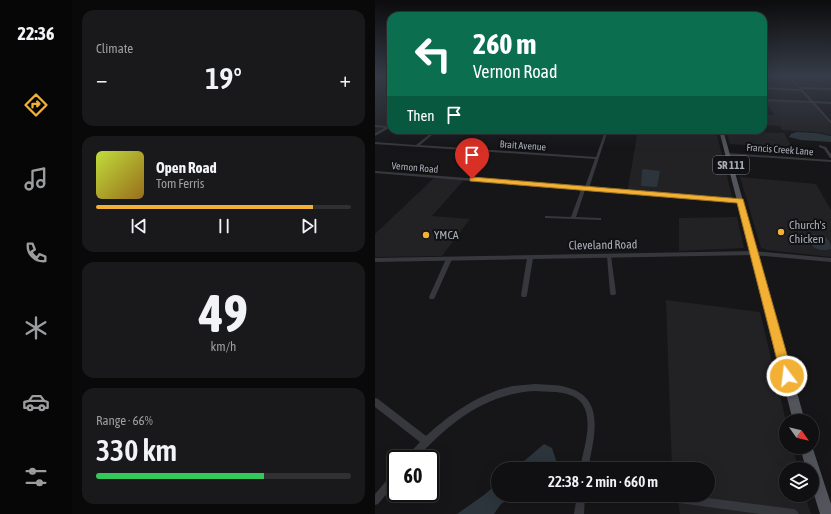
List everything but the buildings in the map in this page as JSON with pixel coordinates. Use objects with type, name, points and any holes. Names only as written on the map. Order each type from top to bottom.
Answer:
[{"type":"main road","name":"SR 111","points":[[722,134],[797,414]]},
{"type":"main road","points":[[808,454],[827,514]]},
{"type":"street","points":[[767,100],[831,103]]},
{"type":"street","points":[[813,102],[830,120]]},
{"type":"street","points":[[375,126],[387,126]]},
{"type":"street","points":[[375,135],[387,127]]},
{"type":"street","points":[[417,146],[432,134]]},
{"type":"street","points":[[573,218],[598,158],[606,134]]},
{"type":"street","name":"Brait Avenue","points":[[375,143],[598,158]]},
{"type":"street","points":[[820,146],[825,148],[831,157]]},
{"type":"street","name":"Francis Creek Lane","points":[[728,154],[831,161]]},
{"type":"street","name":"Vernon Road","points":[[375,172],[740,201]]},
{"type":"street","points":[[547,217],[599,219]]},
{"type":"street","name":"Cleveland Road","points":[[375,260],[754,253],[831,260]]},
{"type":"street","points":[[609,256],[613,293]]},
{"type":"street","points":[[524,295],[530,258]]},
{"type":"street","points":[[432,297],[449,259]]},
{"type":"street","points":[[418,450],[425,441],[449,420],[482,399],[511,390],[546,387],[569,390],[579,395],[585,402],[590,413],[591,424],[586,462]]},
{"type":"street","points":[[375,402],[425,441]]},
{"type":"street","points":[[375,501],[387,487]]},
{"type":"street","points":[[579,514],[580,502]]},
{"type":"street","points":[[703,502],[794,514]]},
{"type":"shaded area","points":[[375,100],[387,100],[387,126],[375,133]]},
{"type":"shaded area","points":[[767,101],[812,103],[831,124],[831,135],[815,132],[782,130],[780,126],[767,125],[767,115],[774,115],[767,104]]},
{"type":"shaded area","points":[[797,132],[816,133],[831,136],[831,142],[801,140],[789,137],[791,134]]},
{"type":"shaded area","points":[[784,133],[793,148],[730,144],[727,134]]},
{"type":"shaded area","points":[[637,134],[717,134],[733,201],[627,193]]},
{"type":"shaded area","points":[[642,170],[660,171],[657,187],[641,186]]},
{"type":"shaded area","points":[[740,177],[816,184],[831,210],[831,257],[767,250],[761,248]]},
{"type":"shaded area","points":[[434,178],[464,180],[432,216],[470,219],[442,256],[375,257],[375,234]]},
{"type":"shaded area","points":[[737,217],[744,248],[679,251],[679,218]]},
{"type":"shaded area","points":[[806,235],[823,236],[829,241],[831,249],[822,250],[815,248],[810,243]]},
{"type":"shaded area","points":[[666,300],[760,312],[784,414],[779,414],[779,454],[795,454],[796,462],[779,462],[779,502],[807,502],[811,514],[680,514],[678,502],[715,502],[715,462],[672,462]]},
{"type":"shaded area","points":[[544,444],[552,448],[557,462],[523,462]]},
{"type":"shaded area","points":[[491,489],[491,502],[504,502],[494,514],[457,514]]},
{"type":"place","name":"Church's Chicken","points":[[781,232]]},
{"type":"place","name":"YMCA","points":[[426,235]]},
{"type":"route","points":[[472,179],[740,201],[787,376]]}]
